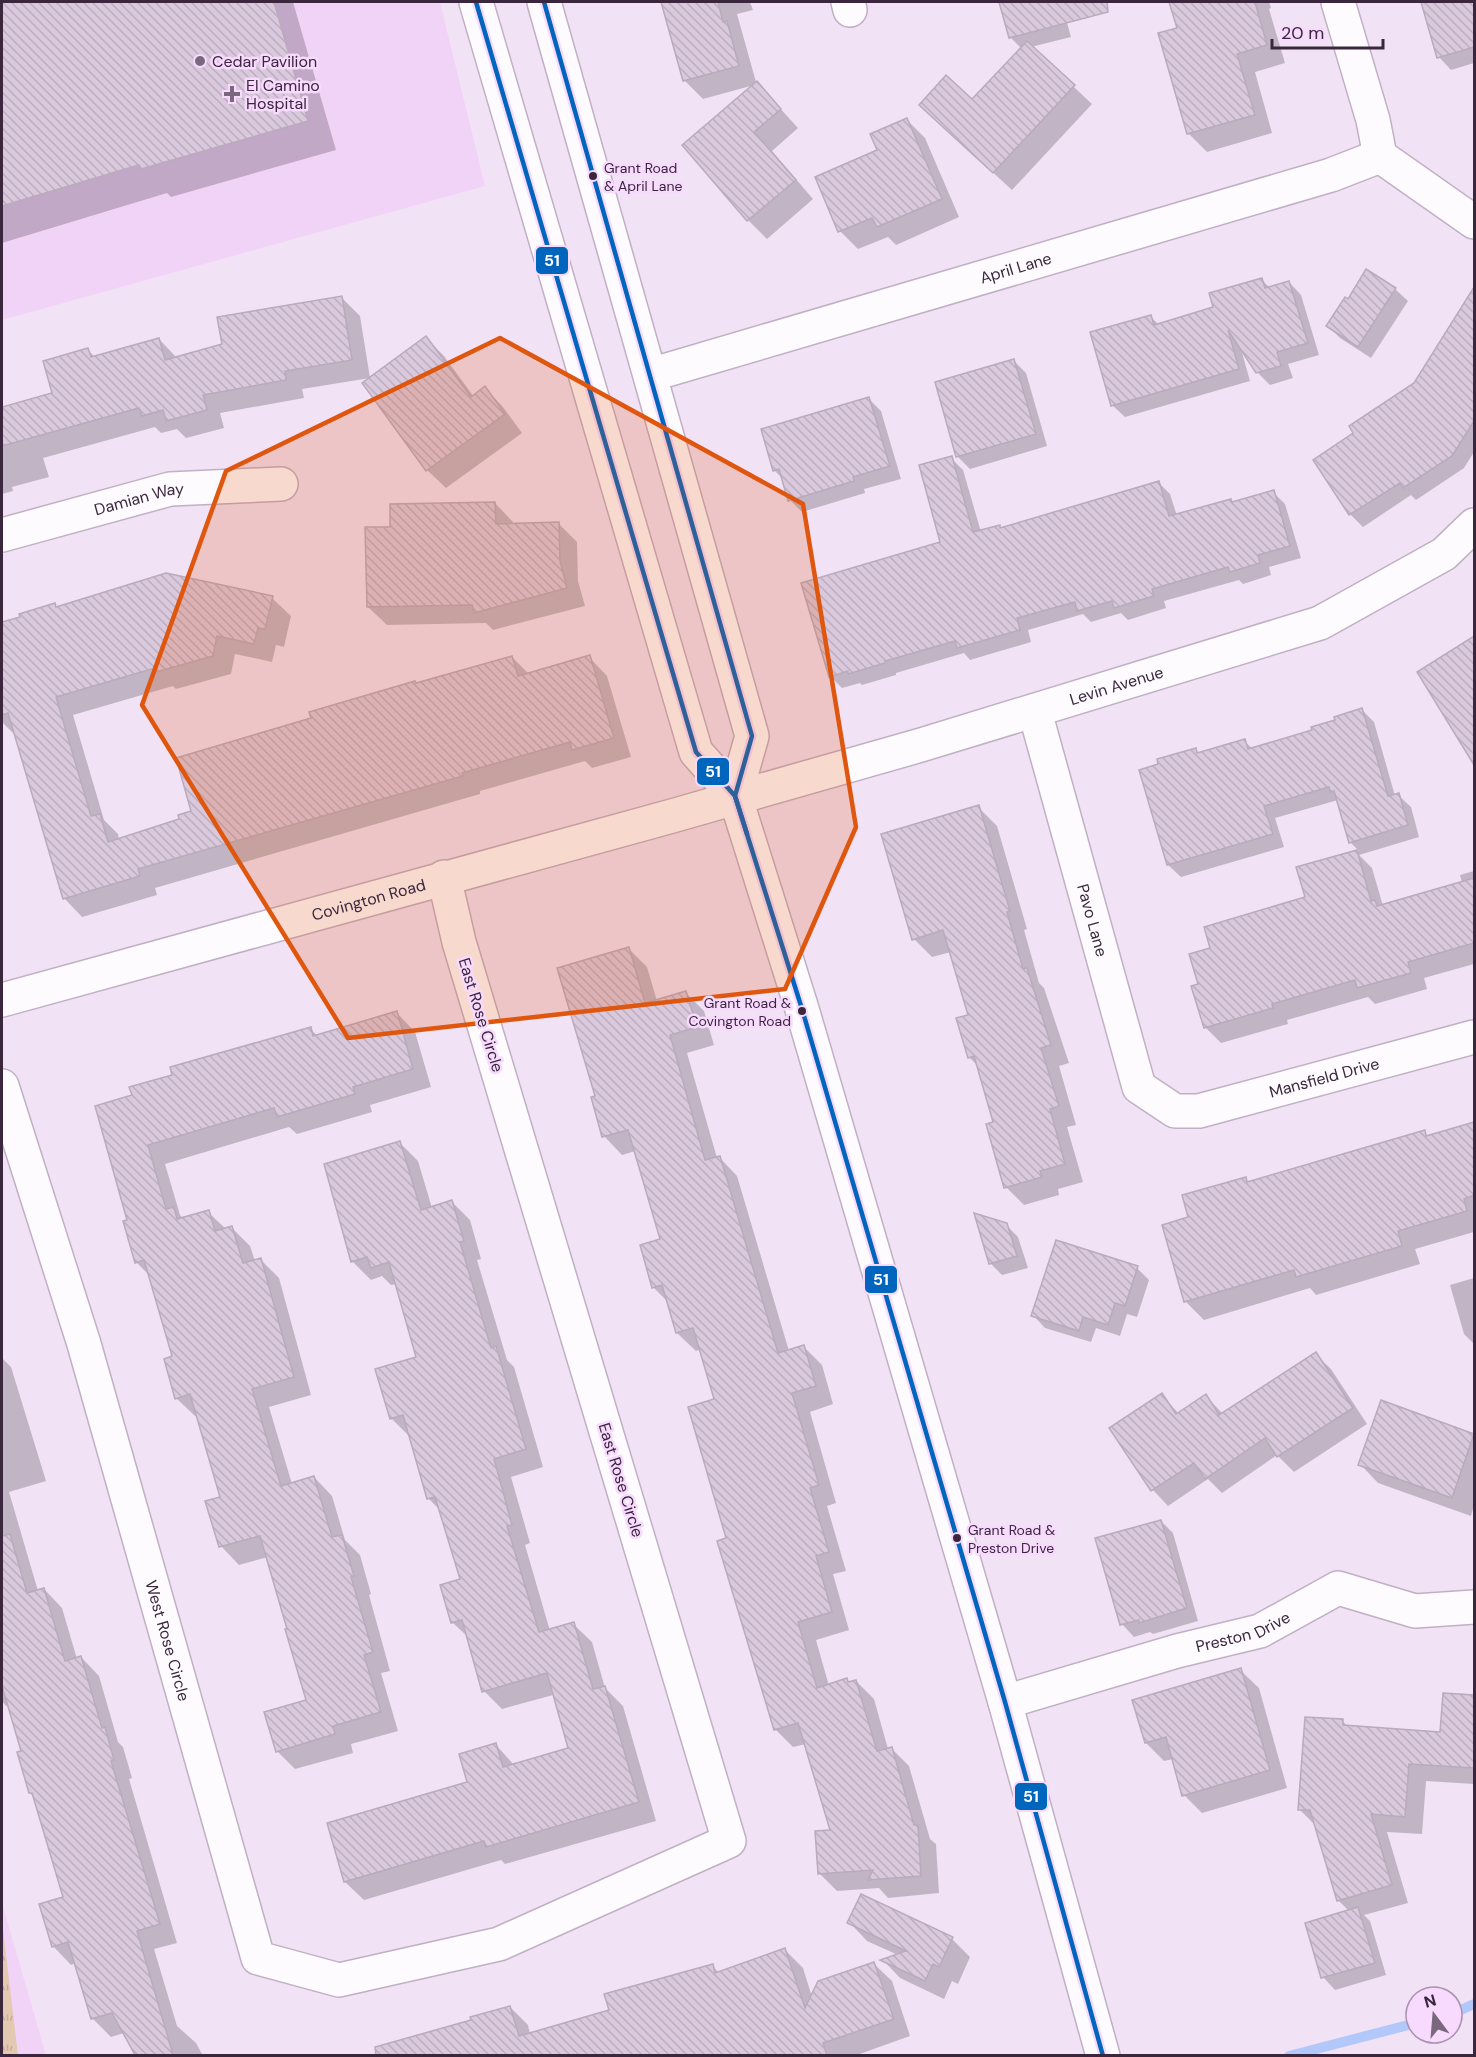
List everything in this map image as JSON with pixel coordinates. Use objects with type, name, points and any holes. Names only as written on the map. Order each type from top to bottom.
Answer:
[{"type":"street","points":[[476,2],[696,752],[735,796],[809,1030],[1005,1702],[1103,2055]]},
{"type":"street","points":[[544,2],[752,736],[735,796]]},
{"type":"street","points":[[1338,2],[1373,120],[1380,156],[1474,222]]},
{"type":"street","name":"April Lane","points":[[650,375],[1331,175],[1380,156]]},
{"type":"street","name":"Damian Way","points":[[2,535],[170,489],[281,484]]},
{"type":"street","name":"Levin Avenue","points":[[735,796],[1035,712],[1320,623],[1444,554],[1474,525]]},
{"type":"street","name":"Pavo Lane","points":[[1035,712],[1139,1087],[1175,1111]]},
{"type":"street","name":"Covington Road","points":[[2,1000],[672,816],[735,796]]},
{"type":"street","name":"East Rose Circle","points":[[444,877],[459,942],[729,1841],[499,1944]]},
{"type":"street","name":"Mansfield Drive","points":[[1175,1111],[1199,1111],[1474,1037]]},
{"type":"street","name":"West Rose Circle","points":[[2,1086],[84,1344],[258,1958],[339,1980],[499,1944]]},
{"type":"street","name":"Preston Drive","points":[[1005,1702],[1177,1651],[1260,1631],[1338,1588],[1415,1611],[1474,1607]]},
{"type":"highlighted area","points":[[500,338],[803,504],[856,827],[785,989],[348,1038],[142,705],[226,471]]},
{"type":"shaded area","name":"El Camino Hospital","points":[[2,2],[440,2],[485,186],[2,320]]},
{"type":"shaded area","points":[[2,1903],[46,2055],[2,2055]]},
{"type":"green space","points":[[2,1921],[18,2055],[2,2055]]},
{"type":"building","points":[[2,2],[274,2],[308,121],[141,169],[139,165],[2,206]]},
{"type":"building","points":[[661,2],[718,2],[723,22],[727,21],[739,66],[683,81]]},
{"type":"building","points":[[999,2],[1107,2],[1108,12],[1009,38]]},
{"type":"building","points":[[1169,2],[1255,2],[1267,45],[1237,54],[1255,115],[1187,134],[1158,33],[1177,28]]},
{"type":"building","points":[[1421,2],[1474,2],[1474,47],[1437,58]]},
{"type":"building","points":[[1027,41],[1075,85],[993,173],[919,105],[946,75],[972,99]]},
{"type":"building","points":[[757,81],[781,109],[754,132],[796,180],[747,221],[682,145]]},
{"type":"building","points":[[907,118],[942,199],[877,227],[872,218],[838,232],[815,177],[877,150],[870,134]]},
{"type":"building","points":[[1366,269],[1396,288],[1358,347],[1326,326],[1345,297],[1348,299]]},
{"type":"building","points":[[1262,278],[1265,288],[1289,281],[1308,343],[1277,352],[1281,366],[1256,373],[1228,330],[1239,369],[1111,406],[1090,332],[1151,315],[1154,325],[1213,307],[1209,293]]},
{"type":"building","points":[[1474,287],[1474,421],[1452,456],[1403,488],[1400,483],[1349,515],[1313,460],[1353,433],[1349,426],[1414,383]]},
{"type":"building","points":[[342,296],[352,360],[285,371],[286,380],[203,395],[207,410],[166,421],[163,410],[142,416],[139,408],[2,446],[2,407],[52,393],[43,361],[88,348],[91,357],[159,338],[165,360],[222,344],[217,317]]},
{"type":"building","points":[[426,336],[471,397],[485,386],[505,414],[426,471],[362,383]]},
{"type":"building","points":[[1014,359],[1036,434],[956,457],[935,382]]},
{"type":"building","points":[[869,397],[890,466],[853,477],[854,481],[788,501],[779,469],[773,471],[761,429]]},
{"type":"building","points":[[952,456],[973,532],[1000,525],[1000,528],[1159,481],[1169,516],[1274,490],[1290,546],[1258,555],[1260,563],[1230,572],[1228,567],[1152,589],[1154,596],[1114,608],[1112,601],[1077,611],[1075,602],[1017,618],[1020,630],[957,648],[955,641],[848,674],[848,671],[829,677],[801,583],[940,542],[919,465]]},
{"type":"building","points":[[495,502],[496,524],[559,522],[560,561],[567,588],[474,613],[472,605],[367,607],[365,527],[390,527],[390,504]]},
{"type":"building","points":[[166,573],[273,596],[265,629],[258,628],[254,644],[217,636],[213,656],[156,672],[155,668],[56,697],[91,816],[100,814],[108,842],[179,819],[178,815],[191,811],[176,758],[311,718],[309,712],[512,656],[518,676],[590,655],[614,738],[572,750],[570,742],[462,773],[463,776],[138,869],[140,876],[63,899],[8,713],[2,715],[2,622],[55,603],[56,607]]},
{"type":"building","points":[[1474,636],[1474,765],[1417,672]]},
{"type":"building","points":[[1362,708],[1388,796],[1399,793],[1408,825],[1349,843],[1334,791],[1330,792],[1329,787],[1264,806],[1273,834],[1167,865],[1139,770],[1158,764],[1157,759],[1196,748],[1197,753],[1245,739],[1248,749],[1312,730],[1311,727],[1335,720],[1334,717]]},
{"type":"building","points":[[979,805],[1010,911],[1007,912],[1023,969],[1027,968],[1051,1045],[1041,1048],[1059,1106],[1050,1109],[1065,1164],[1040,1171],[1042,1177],[1004,1188],[986,1124],[993,1122],[974,1056],[968,1058],[956,1018],[968,1015],[943,930],[912,940],[881,834]]},
{"type":"building","points":[[1357,850],[1371,901],[1375,900],[1377,906],[1474,878],[1474,943],[1408,962],[1411,973],[1357,988],[1355,980],[1272,1004],[1273,1008],[1204,1028],[1191,986],[1198,984],[1189,954],[1210,948],[1204,927],[1305,897],[1296,867]]},
{"type":"building","points":[[629,947],[645,1003],[686,991],[697,1027],[670,1035],[705,1160],[720,1156],[778,1353],[804,1345],[816,1386],[792,1393],[819,1485],[810,1488],[829,1552],[816,1556],[832,1612],[798,1622],[817,1688],[847,1678],[848,1682],[856,1680],[877,1751],[892,1747],[914,1825],[918,1825],[921,1876],[868,1880],[873,1870],[818,1874],[815,1831],[830,1830],[798,1723],[774,1730],[717,1541],[726,1538],[688,1407],[714,1399],[693,1328],[676,1333],[662,1285],[652,1288],[640,1245],[660,1239],[628,1130],[602,1137],[591,1097],[595,1096],[557,968]]},
{"type":"building","points":[[397,1011],[413,1069],[353,1087],[355,1094],[277,1117],[274,1108],[148,1145],[166,1209],[174,1207],[177,1219],[209,1210],[215,1231],[232,1226],[243,1263],[261,1258],[294,1377],[252,1389],[281,1486],[314,1476],[332,1537],[342,1535],[354,1576],[351,1577],[373,1652],[364,1655],[381,1712],[333,1726],[335,1734],[276,1752],[264,1712],[306,1700],[285,1629],[287,1629],[260,1536],[219,1547],[205,1501],[220,1497],[190,1394],[175,1399],[164,1359],[172,1356],[144,1260],[135,1263],[123,1221],[127,1220],[95,1106],[132,1095],[129,1087],[172,1075],[170,1067],[311,1027],[313,1036]]},
{"type":"building","points":[[1474,1122],[1474,1195],[1464,1199],[1467,1211],[1398,1231],[1402,1246],[1296,1277],[1294,1270],[1184,1302],[1162,1225],[1188,1217],[1182,1195],[1246,1177],[1247,1182],[1425,1130],[1426,1136]]},
{"type":"building","points":[[400,1141],[421,1210],[452,1200],[464,1241],[460,1242],[491,1348],[496,1346],[526,1449],[494,1459],[512,1525],[507,1526],[539,1632],[574,1622],[593,1689],[605,1686],[639,1802],[486,1847],[484,1841],[344,1882],[327,1823],[467,1782],[459,1754],[496,1743],[503,1767],[568,1748],[547,1673],[482,1692],[462,1620],[451,1623],[440,1585],[460,1579],[435,1497],[427,1499],[403,1415],[390,1419],[375,1369],[416,1357],[389,1262],[371,1268],[367,1257],[351,1262],[324,1164]]},
{"type":"building","points":[[974,1213],[1007,1223],[1017,1256],[989,1264]]},
{"type":"building","points":[[1056,1240],[1138,1266],[1125,1306],[1115,1303],[1108,1325],[1083,1317],[1079,1331],[1031,1316]]},
{"type":"building","points":[[1316,1352],[1353,1408],[1277,1457],[1265,1438],[1205,1479],[1194,1463],[1151,1491],[1109,1428],[1162,1393],[1176,1414],[1206,1394],[1219,1415]]},
{"type":"building","points":[[1381,1400],[1474,1434],[1452,1498],[1358,1465]]},
{"type":"building","points":[[1161,1520],[1187,1608],[1139,1623],[1139,1620],[1120,1625],[1095,1538]]},
{"type":"building","points":[[10,1534],[27,1593],[44,1588],[65,1661],[81,1656],[102,1728],[105,1727],[114,1760],[111,1761],[160,1924],[137,1931],[173,2055],[135,2055],[112,2013],[91,2019],[68,1942],[52,1947],[39,1904],[63,1897],[32,1793],[29,1793],[17,1752],[21,1751],[2,1686],[2,1536]]},
{"type":"building","points":[[1241,1668],[1270,1770],[1182,1796],[1166,1737],[1145,1743],[1132,1700]]},
{"type":"building","points":[[1443,1693],[1474,1695],[1474,1768],[1409,1764],[1405,1817],[1371,1814],[1392,1885],[1337,1901],[1310,1810],[1298,1810],[1305,1717],[1343,1719],[1343,1725],[1440,1732]]},
{"type":"building","points":[[861,1894],[953,1937],[939,1967],[933,1964],[925,1981],[880,1960],[906,1951],[847,1923]]},
{"type":"building","points":[[1358,1907],[1375,1963],[1321,1978],[1305,1923]]},
{"type":"building","points":[[785,1948],[805,2008],[818,1981],[874,1962],[894,2019],[823,2043],[827,2055],[376,2055],[375,2047],[471,2020],[470,2017],[510,2006],[519,2036],[609,2010],[604,1994],[713,1964],[715,1973]]},
{"type":"waterway","points":[[1464,2009],[1474,2004]]},
{"type":"waterway","points":[[1289,2056],[1404,2026]]},
{"type":"transit line","name":"51","points":[[476,2],[696,752],[735,796],[802,1009],[1005,1702],[1103,2056]]},
{"type":"transit line","name":"51","points":[[544,2],[752,736],[735,796],[747,834]]},
{"type":"place","name":"Cedar Pavilion","points":[[200,61]]},
{"type":"place","name":"El Camino Hospital","points":[[232,94]]},
{"type":"place","name":"Grant Road & April Lane","points":[[593,176]]},
{"type":"place","name":"Grant Road & Covington Road","points":[[802,1011]]},
{"type":"place","name":"Grant Road & Preston Drive","points":[[957,1538]]}]
